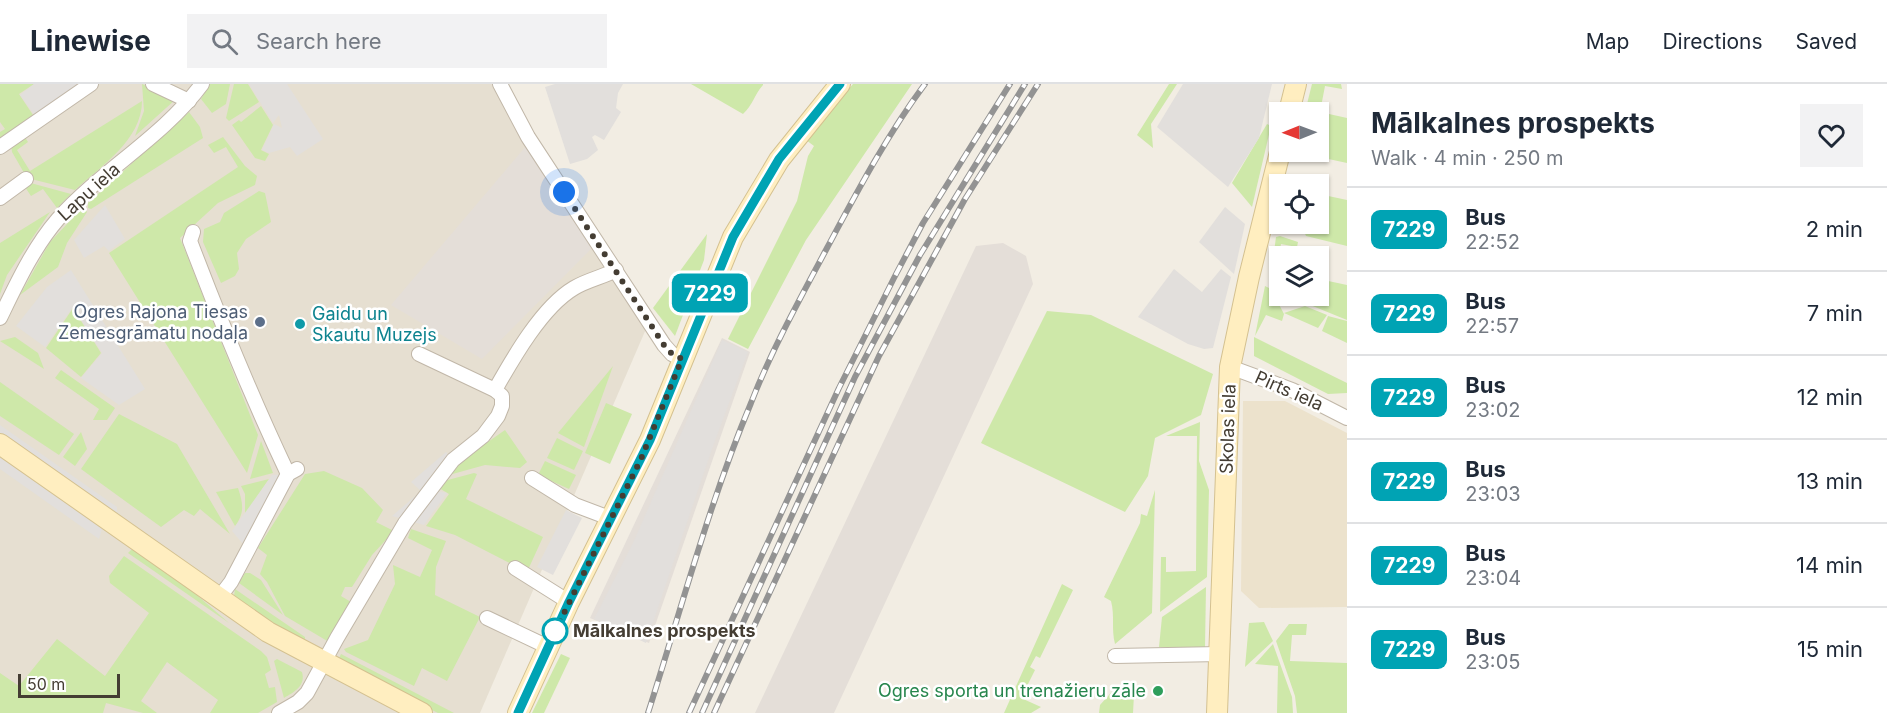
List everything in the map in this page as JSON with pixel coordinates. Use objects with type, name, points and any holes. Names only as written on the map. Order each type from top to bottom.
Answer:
[{"type":"main road","points":[[518,713],[569,602],[650,440],[733,237],[762,184],[840,84]]},
{"type":"main road","points":[[1292,102],[1296,84]]},
{"type":"main road","name":"Skolas iela","points":[[1217,713],[1230,367],[1249,277],[1278,162]]},
{"type":"main road","points":[[0,444],[218,599],[277,638],[422,713]]},
{"type":"street","points":[[0,147],[91,84]]},
{"type":"street","points":[[153,84],[189,101]]},
{"type":"street","name":"Lapu iela","points":[[0,318],[29,260],[60,217],[189,101],[202,84]]},
{"type":"street","points":[[500,84],[528,137],[664,345],[672,354],[682,359]]},
{"type":"street","points":[[1,194],[26,179]]},
{"type":"street","points":[[193,232],[190,241],[211,296],[264,423],[292,472],[231,582],[218,599]]},
{"type":"street","points":[[495,390],[521,344],[558,302],[573,288],[616,270]]},
{"type":"street","points":[[279,713],[298,702],[307,693],[382,561],[429,489],[453,459],[483,436],[498,416],[502,406],[502,396],[495,390],[419,354]]},
{"type":"street","name":"Pirts iela","points":[[1230,367],[1292,390],[1347,418]]},
{"type":"street","points":[[532,478],[575,505],[612,519]]},
{"type":"street","points":[[515,568],[569,602]]},
{"type":"street","points":[[487,618],[548,647]]},
{"type":"street","points":[[1115,656],[1220,654]]},
{"type":"shaded area","points":[[0,84],[498,84],[646,329],[480,713],[0,713]]},
{"type":"shaded area","points":[[34,84],[91,84],[38,120],[20,95]]},
{"type":"shaded area","points":[[249,84],[287,84],[323,139],[297,156],[290,147],[269,153],[262,150],[274,124],[282,128],[279,115],[273,123]]},
{"type":"shaded area","points":[[555,84],[623,84],[618,93],[616,108],[621,112],[604,140],[595,135],[592,137],[598,150],[587,159],[570,164],[545,87]]},
{"type":"shaded area","points":[[1183,84],[1272,84],[1259,138],[1228,187],[1157,127]]},
{"type":"shaded area","points":[[527,145],[592,248],[482,359],[391,305]]},
{"type":"shaded area","points":[[105,205],[125,239],[109,251],[104,246],[84,258],[74,240]]},
{"type":"shaded area","points":[[1225,207],[1245,224],[1234,274],[1199,242]]},
{"type":"shaded area","points":[[1003,243],[1026,256],[1033,284],[834,713],[755,713],[976,246]]},
{"type":"shaded area","points":[[1174,269],[1202,292],[1221,269],[1231,277],[1213,348],[1204,349],[1188,344],[1138,317]]},
{"type":"shaded area","points":[[71,270],[145,389],[119,405],[81,378],[102,353],[73,307],[45,347],[16,326],[47,287]]},
{"type":"shaded area","points":[[722,338],[750,352],[649,643],[590,618]]},
{"type":"shaded area","points":[[722,340],[748,352],[713,446],[646,643],[594,619],[633,543]]},
{"type":"shaded area","points":[[1243,401],[1285,401],[1347,433],[1347,607],[1259,608],[1241,591]]},
{"type":"shaded area","points":[[0,425],[117,507],[117,519],[0,436]]},
{"type":"shaded area","points":[[446,452],[453,460],[430,489],[447,493],[424,525],[392,516],[421,491],[411,482]]},
{"type":"shaded area","points":[[0,454],[103,526],[99,539],[0,469]]},
{"type":"shaded area","points":[[288,474],[249,551],[232,531],[272,475]]},
{"type":"shaded area","points":[[566,510],[582,518],[553,575],[537,567]]},
{"type":"green space","points":[[0,84],[34,84],[19,94],[35,118],[0,139],[0,132],[5,129],[0,122]]},
{"type":"green space","points":[[142,84],[176,99],[135,136],[144,111]]},
{"type":"green space","points":[[210,84],[230,84],[226,104],[212,113],[201,99]]},
{"type":"green space","points":[[234,84],[248,84],[259,102],[229,121],[226,118]]},
{"type":"green space","points":[[691,84],[763,84],[763,85],[743,114]]},
{"type":"green space","points":[[853,84],[912,84],[806,240],[748,349],[728,339],[797,201],[808,156],[814,146],[806,140]]},
{"type":"green space","points":[[1169,84],[1177,84],[1151,124],[1153,148],[1137,135]]},
{"type":"green space","points":[[1312,84],[1341,84],[1342,89],[1325,86],[1322,102],[1308,102]]},
{"type":"green space","points":[[142,101],[135,128],[118,152],[75,190],[27,178],[12,152],[11,143],[23,134],[28,142],[17,150],[30,171]]},
{"type":"green space","points":[[261,106],[273,125],[261,150],[269,154],[265,161],[255,158],[232,125],[239,120],[241,122]]},
{"type":"green space","points":[[189,112],[200,127],[203,138],[91,209],[88,208],[88,203]]},
{"type":"green space","points":[[1329,114],[1347,118],[1347,163],[1329,159]]},
{"type":"green space","points":[[1267,124],[1269,125],[1269,135],[1252,207],[1232,183]]},
{"type":"green space","points":[[223,137],[245,166],[257,176],[255,185],[218,203],[180,238],[258,435],[247,473],[109,253],[238,167],[226,147],[214,153],[208,145]]},
{"type":"green space","points":[[27,182],[71,194],[57,208],[43,189],[31,196],[23,184]]},
{"type":"green space","points":[[259,191],[265,193],[271,222],[246,239],[237,253],[239,269],[235,276],[221,283],[203,242],[204,229],[220,222],[224,213]]},
{"type":"green space","points":[[1329,196],[1347,200],[1347,246],[1305,234],[1329,234]]},
{"type":"green space","points":[[83,207],[87,212],[67,243],[58,267],[20,295],[50,242]]},
{"type":"green space","points":[[50,212],[7,275],[0,294],[0,243]]},
{"type":"green space","points":[[707,234],[704,260],[675,336],[653,308]]},
{"type":"green space","points":[[1280,236],[1298,242],[1297,246],[1281,244],[1275,246],[1276,237]]},
{"type":"green space","points":[[1329,281],[1347,285],[1347,320],[1313,306],[1329,306]]},
{"type":"green space","points":[[1265,286],[1269,288],[1269,306],[1280,306],[1284,314],[1282,321],[1266,315],[1255,336]]},
{"type":"green space","points":[[1305,306],[1327,315],[1318,328],[1284,313]]},
{"type":"green space","points":[[73,308],[101,353],[81,377],[46,348]]},
{"type":"green space","points":[[1047,311],[1091,315],[1213,374],[1201,415],[1155,438],[1148,476],[1125,512],[981,443]]},
{"type":"green space","points":[[1328,316],[1347,321],[1347,343],[1322,331]]},
{"type":"green space","points":[[15,337],[38,353],[44,369],[0,341]]},
{"type":"green space","points":[[1254,337],[1347,383],[1347,393],[1328,394],[1254,356]]},
{"type":"green space","points":[[613,366],[584,447],[558,433]]},
{"type":"green space","points":[[61,370],[115,408],[107,420],[93,420],[99,409],[55,378]]},
{"type":"green space","points":[[0,382],[74,434],[59,455],[0,416]]},
{"type":"green space","points":[[606,403],[632,414],[610,464],[585,453]]},
{"type":"green space","points":[[119,414],[177,444],[230,534],[200,509],[194,516],[184,510],[161,527],[81,469]]},
{"type":"green space","points":[[1200,422],[1199,461],[1209,490],[1207,577],[1160,612],[1161,557],[1166,557],[1166,572],[1196,571],[1197,436],[1166,436]]},
{"type":"green space","points":[[505,430],[527,462],[520,468],[485,465],[449,475],[458,463]]},
{"type":"green space","points":[[81,432],[87,449],[75,466],[63,457]]},
{"type":"green space","points":[[557,438],[583,451],[574,470],[547,458]]},
{"type":"green space","points":[[261,441],[273,473],[250,479]]},
{"type":"green space","points":[[545,461],[576,475],[569,489],[538,475]]},
{"type":"green space","points":[[324,471],[362,488],[383,510],[376,522],[394,531],[372,555],[352,587],[345,587],[341,596],[351,602],[329,642],[285,616],[267,582],[260,574],[267,555],[258,548],[305,474]]},
{"type":"green space","points":[[477,474],[466,499],[543,537],[527,572],[455,535],[426,526],[449,494],[439,488],[444,481]]},
{"type":"green space","points":[[269,479],[245,514],[245,494],[241,486]]},
{"type":"green space","points":[[238,488],[242,508],[235,526],[216,492]]},
{"type":"green space","points":[[1155,490],[1152,613],[1115,644],[1111,601],[1104,597],[1140,523],[1141,514],[1147,516]]},
{"type":"green space","points":[[411,529],[446,541],[436,567],[435,595],[480,617],[447,681],[422,668],[414,686],[344,649],[368,640],[395,584],[393,565],[420,577],[432,550],[408,538]]},
{"type":"green space","points":[[131,550],[137,550],[176,577],[229,623],[128,553]]},
{"type":"green space","points":[[124,556],[261,651],[267,657],[271,670],[265,674],[269,688],[275,687],[277,702],[258,713],[210,713],[218,700],[167,662],[141,701],[157,713],[143,713],[106,703],[103,713],[0,713],[0,673],[19,686],[57,639],[105,676],[149,613],[110,583],[109,576]]},
{"type":"green space","points":[[245,573],[250,573],[261,580],[283,615],[239,583]]},
{"type":"green space","points":[[1062,584],[1073,590],[1040,658],[1036,656],[1030,667],[1035,670],[1021,698],[1041,707],[1031,713],[1004,713]]},
{"type":"green space","points":[[1206,587],[1205,647],[1159,647],[1162,617]]},
{"type":"green space","points":[[235,589],[305,637],[305,644],[287,635],[234,596]]},
{"type":"green space","points":[[1264,622],[1273,641],[1245,667],[1249,623]]},
{"type":"green space","points":[[1289,624],[1307,624],[1306,635],[1292,635],[1290,661],[1347,663],[1347,713],[1297,713],[1295,696],[1276,641]]},
{"type":"green space","points":[[1273,644],[1292,697],[1293,713],[1277,713],[1278,666],[1255,664]]},
{"type":"green space","points":[[341,654],[454,713],[438,713],[337,663]]},
{"type":"green space","points":[[561,654],[570,658],[544,713],[532,713]]},
{"type":"green space","points":[[277,659],[302,672],[303,677],[301,685],[284,698],[274,661]]},
{"type":"green space","points":[[1117,686],[1117,694],[1134,695],[1133,713],[1099,713],[1100,705]]},
{"type":"railway","points":[[648,713],[722,479],[759,383],[787,324],[861,185],[898,123],[925,84]]},
{"type":"railway","points":[[689,713],[839,388],[894,278],[923,223],[1010,84]]},
{"type":"railway","points":[[702,713],[855,377],[920,255],[1025,84]]},
{"type":"railway","points":[[714,713],[879,356],[965,199],[1038,84]]},
{"type":"bus line","name":"7229","points":[[518,713],[569,602],[650,440],[733,237],[762,184],[779,159],[840,84]]},
{"type":"place","name":"Ogres Rajona Tiesas Zemesgrāmatu nodaļa","points":[[260,322]]},
{"type":"place","name":"Gaidu un Skautu Muzejs","points":[[300,324]]},
{"type":"place","name":"Mālkalnes prospekts","points":[[555,631]]},
{"type":"place","name":"Ogres sporta un trenažieru zāle","points":[[1158,691]]},
{"type":"route","points":[[555,631],[650,440],[682,359],[672,354],[664,345],[564,192]]}]
